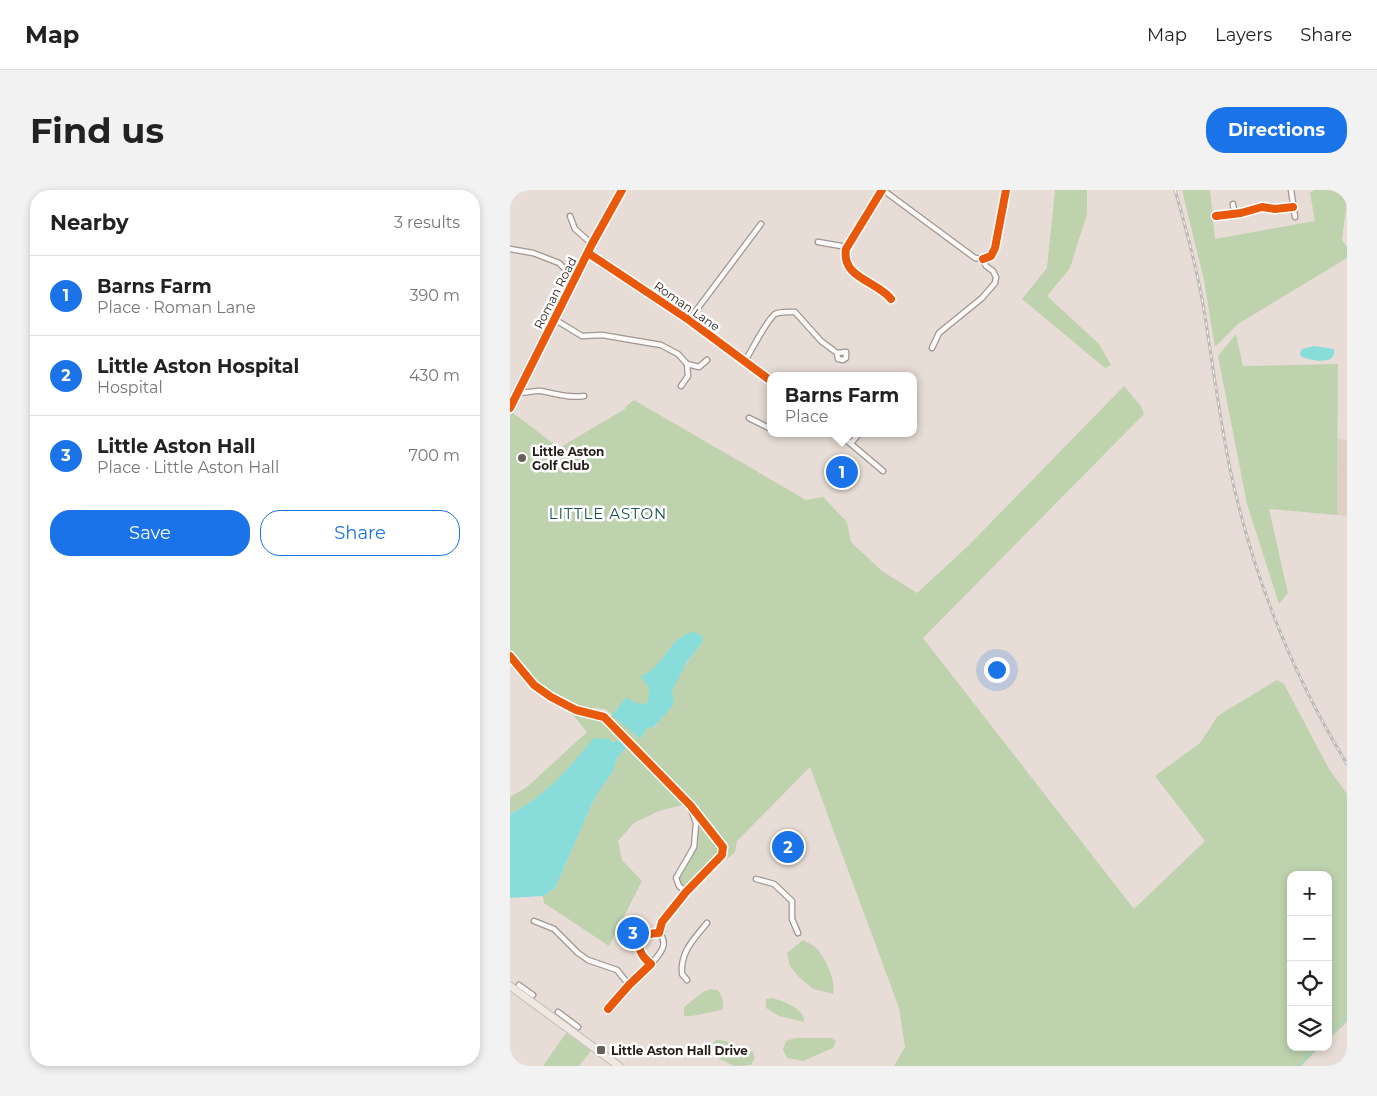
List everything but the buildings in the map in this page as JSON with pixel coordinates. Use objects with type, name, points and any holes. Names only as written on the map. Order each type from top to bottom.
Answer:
[{"type":"main road","points":[[510,986],[520,989],[573,1027],[619,1066]]},
{"type":"street","name":"Roman Road","points":[[510,408],[570,292],[592,244],[622,190]]},
{"type":"street","points":[[891,299],[881,289],[864,280],[850,269],[845,259],[847,247],[882,190],[975,258],[983,259],[991,256],[995,248],[1006,190]]},
{"type":"street","points":[[1291,190],[1295,217]]},
{"type":"street","points":[[1233,204],[1234,213]]},
{"type":"street","points":[[1216,216],[1262,207],[1275,209],[1294,207]]},
{"type":"street","points":[[570,216],[575,229],[592,244]]},
{"type":"street","name":"Roman Lane","points":[[689,320],[761,224]]},
{"type":"street","points":[[818,242],[847,247]]},
{"type":"street","points":[[510,249],[533,253],[559,263],[572,276],[570,292]]},
{"type":"street","name":"Roman Lane","points":[[588,253],[689,320],[767,378]]},
{"type":"street","points":[[932,348],[939,333],[982,298],[995,283],[996,277],[993,271],[986,266],[983,259]]},
{"type":"street","points":[[745,361],[769,321],[776,314],[782,312],[794,312],[821,341],[837,353]]},
{"type":"street","points":[[554,320],[582,336],[602,335],[661,345],[678,354],[688,364],[700,367],[707,360]]},
{"type":"street","points":[[681,386],[688,376],[688,364]]},
{"type":"street","points":[[518,392],[527,394],[539,391],[559,396],[584,396]]},
{"type":"street","points":[[578,397],[578,404]]},
{"type":"street","points":[[749,418],[767,427]]},
{"type":"street","points":[[843,437],[883,471]]},
{"type":"street","points":[[851,443],[856,437]]},
{"type":"street","points":[[510,656],[534,685],[551,697],[576,710],[604,717],[690,805],[723,847],[722,855],[686,892],[662,922],[659,934]]},
{"type":"street","points":[[686,892],[679,886],[676,878],[694,847],[696,822],[690,805]]},
{"type":"street","points":[[756,879],[774,884],[792,901],[792,919],[798,933]]},
{"type":"street","points":[[534,921],[554,930],[583,956],[617,970],[629,985]]},
{"type":"street","points":[[687,980],[682,974],[681,966],[688,946],[707,923]]},
{"type":"street","points":[[608,1009],[629,985],[651,964],[659,955],[664,944],[663,937],[659,934],[648,934],[643,937],[640,944],[642,957],[651,964]]},
{"type":"street","points":[[520,989],[533,995]]},
{"type":"street","points":[[558,1012],[573,1027]]},
{"type":"shaded area","points":[[1338,439],[1347,440],[1347,516],[1337,515]]},
{"type":"green space","points":[[1055,190],[1087,190],[1087,214],[1070,268],[1047,296],[1099,344],[1111,365],[1105,368],[1022,299],[1047,268]]},
{"type":"green space","points":[[1182,190],[1210,190],[1215,239],[1315,221],[1310,193],[1314,190],[1347,190],[1342,240],[1347,247],[1347,258],[1238,324],[1215,347],[1204,280]]},
{"type":"green space","points":[[1236,334],[1243,366],[1338,364],[1337,515],[1269,509],[1288,593],[1279,604],[1247,504],[1218,356]]},
{"type":"green space","name":"Little Aston Golf Club","points":[[1124,386],[1141,406],[1144,414],[923,638],[1134,909],[1205,841],[1155,776],[1200,743],[1217,717],[1224,712],[1277,680],[1284,684],[1329,769],[1347,794],[1347,1022],[1332,1036],[1332,871],[1287,871],[1287,1051],[1316,1051],[1301,1066],[894,1066],[905,1047],[899,1008],[810,767],[737,841],[735,852],[727,859],[725,847],[703,818],[609,718],[612,715],[605,709],[576,707],[547,690],[535,682],[510,652],[510,416],[512,412],[559,448],[625,409],[634,400],[806,500],[823,497],[847,522],[851,542],[882,571],[917,593],[968,546]],"holes":[[[703,641],[674,684],[658,723],[655,727],[647,728],[640,739],[613,715],[616,709],[633,702],[640,705],[647,703],[649,689],[641,678],[652,672],[672,646]]]},
{"type":"green space","points":[[568,709],[603,718],[624,739],[612,742],[594,739],[566,771],[546,790],[510,814],[510,797],[527,787],[587,732]]},
{"type":"green space","points":[[629,743],[687,804],[659,811],[634,823],[618,841],[622,860],[642,881],[609,946],[544,903],[543,896],[555,888],[595,797],[613,771],[616,760]]},
{"type":"green space","points":[[699,822],[720,848],[719,855],[686,890],[678,877],[697,846]]},
{"type":"green space","points":[[803,940],[818,950],[825,962],[833,983],[833,994],[813,989],[790,966],[787,953]]},
{"type":"green space","points":[[711,989],[718,990],[721,995],[723,1002],[722,1010],[684,1016],[684,1007],[703,992]]},
{"type":"green space","points":[[773,998],[798,1009],[804,1022],[779,1016],[766,1008],[766,999]]},
{"type":"green space","points":[[566,1033],[591,1051],[579,1066],[543,1066]]},
{"type":"green space","points":[[795,1038],[831,1038],[836,1041],[833,1048],[803,1061],[787,1058],[783,1049],[786,1041]]},
{"type":"green space","points":[[716,1040],[726,1041],[753,1052],[755,1058],[751,1065],[734,1066],[710,1054],[710,1047]]},
{"type":"water","points":[[1314,346],[1334,349],[1334,354],[1331,358],[1322,361],[1301,356],[1302,349]]},
{"type":"water","points":[[694,632],[702,636],[703,641],[687,662],[672,690],[674,704],[654,727],[647,728],[640,739],[612,715],[627,697],[636,703],[647,703],[649,689],[641,678],[656,665],[679,639],[686,634]]},
{"type":"water","points":[[594,738],[608,739],[612,742],[624,739],[629,743],[616,760],[613,771],[595,797],[555,888],[543,896],[510,898],[510,814],[546,790]]},
{"type":"waterway","points":[[1332,1031],[1347,1016]]},
{"type":"waterway","points":[[1299,1066],[1313,1051]]},
{"type":"railway","points":[[1175,190],[1203,304],[1222,428],[1239,508],[1250,546],[1262,584],[1292,658],[1327,730],[1347,764]]},
{"type":"cycle path","points":[[510,408],[592,244],[622,190]]},
{"type":"cycle path","points":[[882,190],[846,249],[846,259],[854,273],[891,299]]},
{"type":"cycle path","points":[[983,259],[991,256],[995,248],[1006,190]]},
{"type":"cycle path","points":[[1216,216],[1241,213],[1262,207],[1275,209],[1293,207]]},
{"type":"cycle path","points":[[588,253],[689,320],[767,378]]},
{"type":"cycle path","points":[[510,656],[534,685],[551,697],[576,710],[604,717],[690,805],[723,847],[722,855],[686,892],[662,922],[659,933],[651,934],[641,939],[640,948],[642,954],[651,964],[608,1009]]},
{"type":"place","name":"Little Aston Golf Club","points":[[522,458]]},
{"type":"place","name":"Barns Farm","points":[[842,472]]},
{"type":"place","name":"Little Aston Hospital","points":[[788,847]]},
{"type":"place","name":"Little Aston Hall","points":[[633,933]]},
{"type":"place","name":"Little Aston Hall Drive","points":[[601,1050]]},
{"type":"district","name":"LITTLE ASTON","points":[[608,513]]}]
